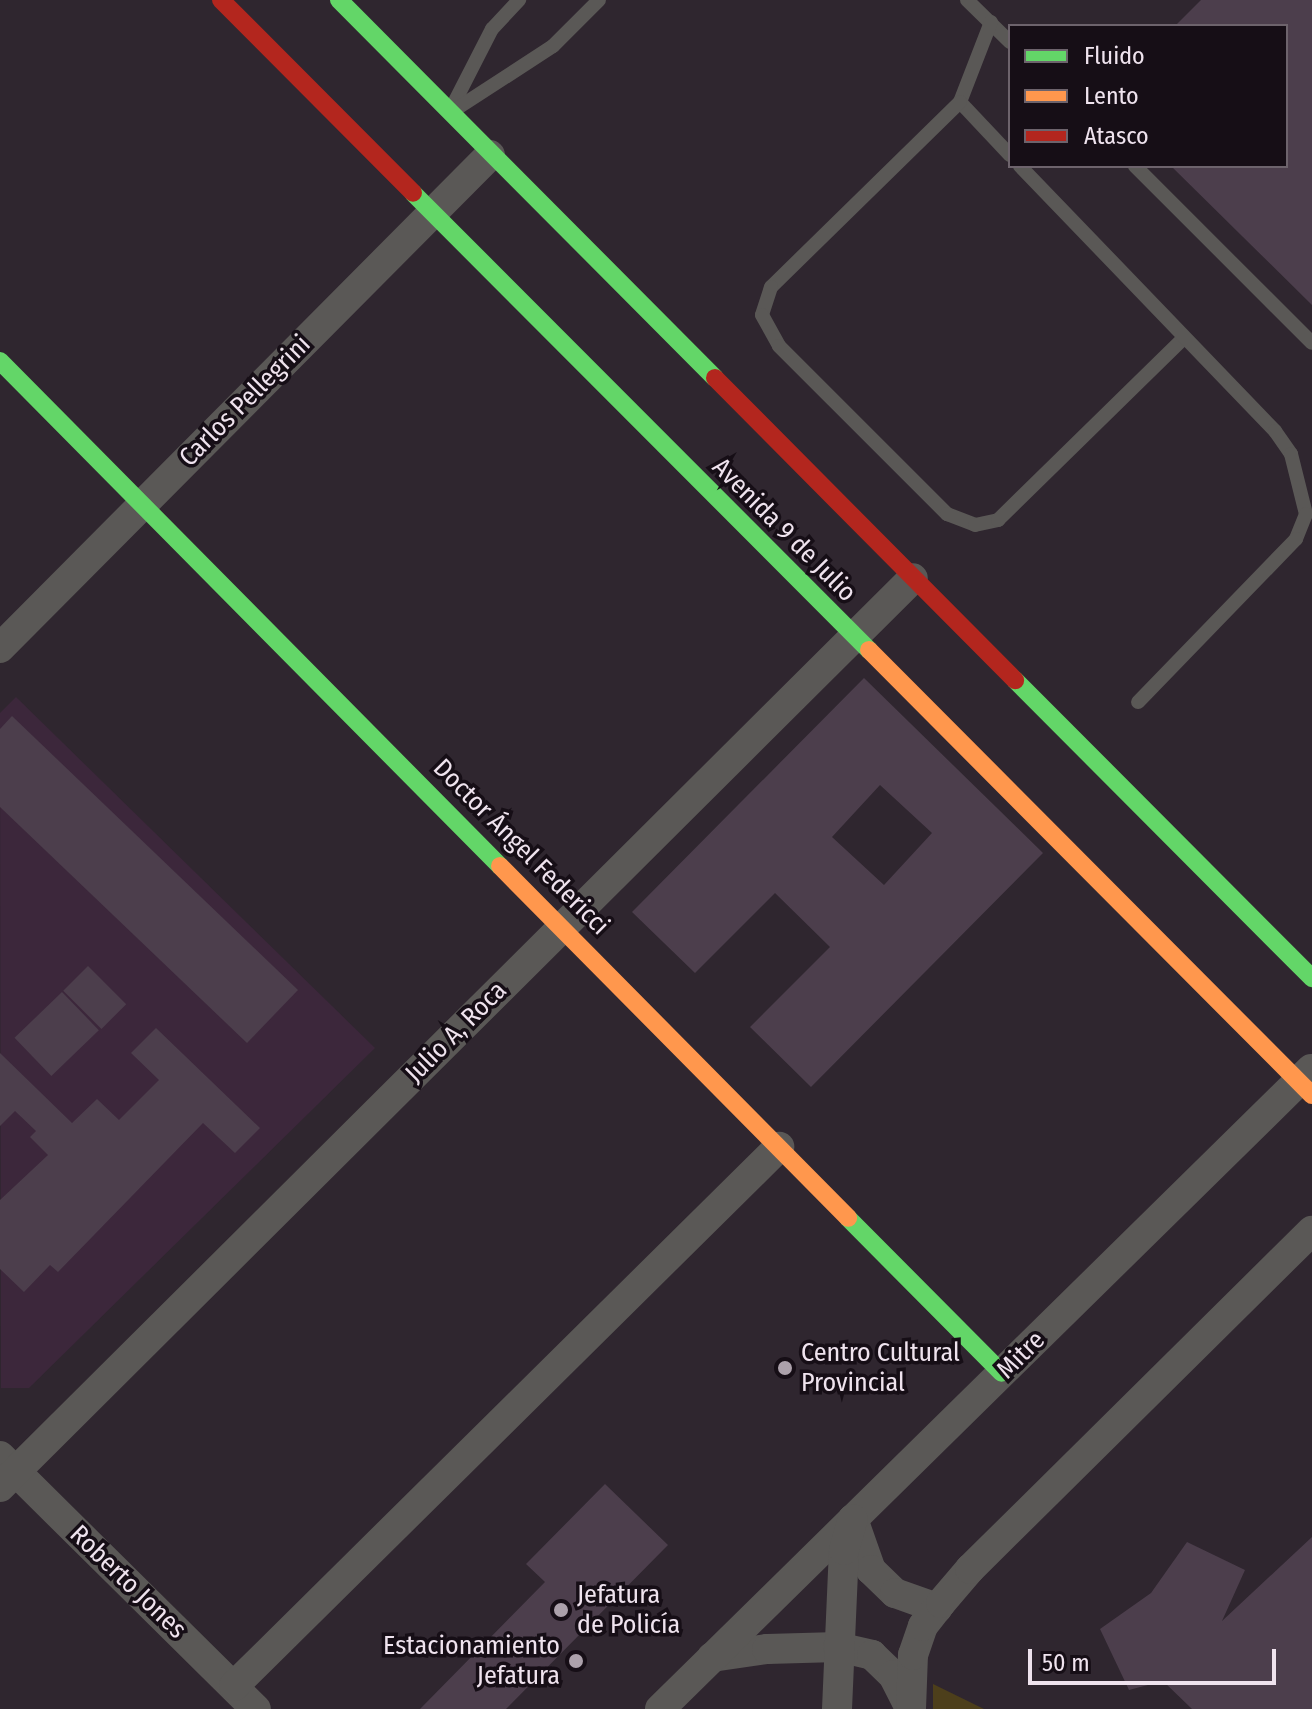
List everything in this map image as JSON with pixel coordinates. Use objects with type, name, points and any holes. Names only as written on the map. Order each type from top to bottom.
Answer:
[{"type":"main road","name":"Avenida 9 de Julio","points":[[221,0],[853,636],[1307,1081]]},
{"type":"main road","points":[[339,0],[1312,978]]},
{"type":"main road","name":"Doctor Ángel Federicci","points":[[0,361],[563,926],[1002,1373]]},
{"type":"street","name":"Carlos Pellegrini","points":[[0,648],[490,155]]},
{"type":"street","name":"Julio A, Roca","points":[[5,1472],[563,926],[913,578]]},
{"type":"street","name":"Mitre","points":[[660,1709],[1002,1373],[1307,1081]]},
{"type":"street","points":[[234,1686],[779,1147]]},
{"type":"street","points":[[910,1709],[913,1655],[930,1617],[970,1569],[1312,1231]]},
{"type":"street","name":"Roberto Jones","points":[[5,1472],[256,1709]]},
{"type":"street","points":[[853,1519],[871,1570],[895,1593],[930,1617]]},
{"type":"street","points":[[837,1709],[844,1550],[853,1519]]},
{"type":"street","points":[[712,1657],[767,1649],[838,1647],[872,1655],[893,1675],[910,1709]]},
{"type":"lane","points":[[449,113],[492,29],[519,0]]},
{"type":"lane","points":[[449,113],[553,46],[599,0]]},
{"type":"lane","points":[[967,0],[1008,40]]},
{"type":"lane","points":[[991,22],[960,102],[771,287],[762,315],[779,346],[947,514],[975,525],[998,520],[1183,339]]},
{"type":"lane","points":[[960,102],[1008,153]]},
{"type":"lane","points":[[1022,168],[1183,339],[1275,431],[1291,454],[1306,514],[1296,539],[1138,702]]},
{"type":"lane","points":[[1137,168],[1312,343]]},
{"type":"shaded area","points":[[16,697],[375,1048],[29,1388],[1,1388],[0,713]]},
{"type":"shaded area","points":[[933,1684],[984,1709],[933,1709]]},
{"type":"building","points":[[1201,0],[1312,0],[1312,305],[1173,168],[1288,168],[1288,24],[1177,24]]},
{"type":"building","points":[[864,678],[1043,853],[811,1087],[750,1027],[830,947],[775,893],[695,973],[632,912]],"holes":[[[880,785],[932,833],[884,885],[832,837]]]},
{"type":"building","points":[[12,716],[298,990],[247,1043],[0,807],[0,729]]},
{"type":"building","points":[[88,966],[126,1004],[101,1029],[63,991]]},
{"type":"building","points":[[62,992],[99,1030],[51,1076],[15,1038]]},
{"type":"building","points":[[156,1028],[260,1128],[235,1153],[203,1123],[58,1272],[50,1265],[24,1292],[0,1269],[0,1200],[48,1155],[30,1137],[36,1131],[15,1111],[0,1126],[0,1053],[72,1123],[97,1099],[119,1120],[159,1080],[131,1053]]},
{"type":"building","name":"Jefatura de Policía","points":[[605,1484],[668,1545],[506,1709],[420,1709],[545,1582],[526,1564]]},
{"type":"building","points":[[1312,1537],[1312,1709],[1192,1709],[1163,1681],[1129,1690],[1100,1629],[1151,1593],[1187,1542],[1245,1570],[1222,1621]]},
{"type":"traffic: fast","points":[[339,0],[715,378]]},
{"type":"traffic: fast","points":[[413,193],[869,650]]},
{"type":"traffic: fast","points":[[0,361],[500,866]]},
{"type":"traffic: fast","points":[[1015,680],[1312,978]]},
{"type":"traffic: fast","points":[[848,1218],[1002,1373]]},
{"type":"traffic: slow","points":[[869,650],[1312,1095]]},
{"type":"traffic: slow","points":[[500,866],[848,1218]]},
{"type":"traffic: jam","points":[[221,0],[413,193]]},
{"type":"traffic: jam","points":[[715,378],[1015,680]]},
{"type":"place","name":"Centro Cultural Provincial","points":[[785,1368]]},
{"type":"place","name":"Jefatura de Policía","points":[[561,1610]]},
{"type":"place","name":"Estacionamiento Jefatura","points":[[576,1661]]}]
